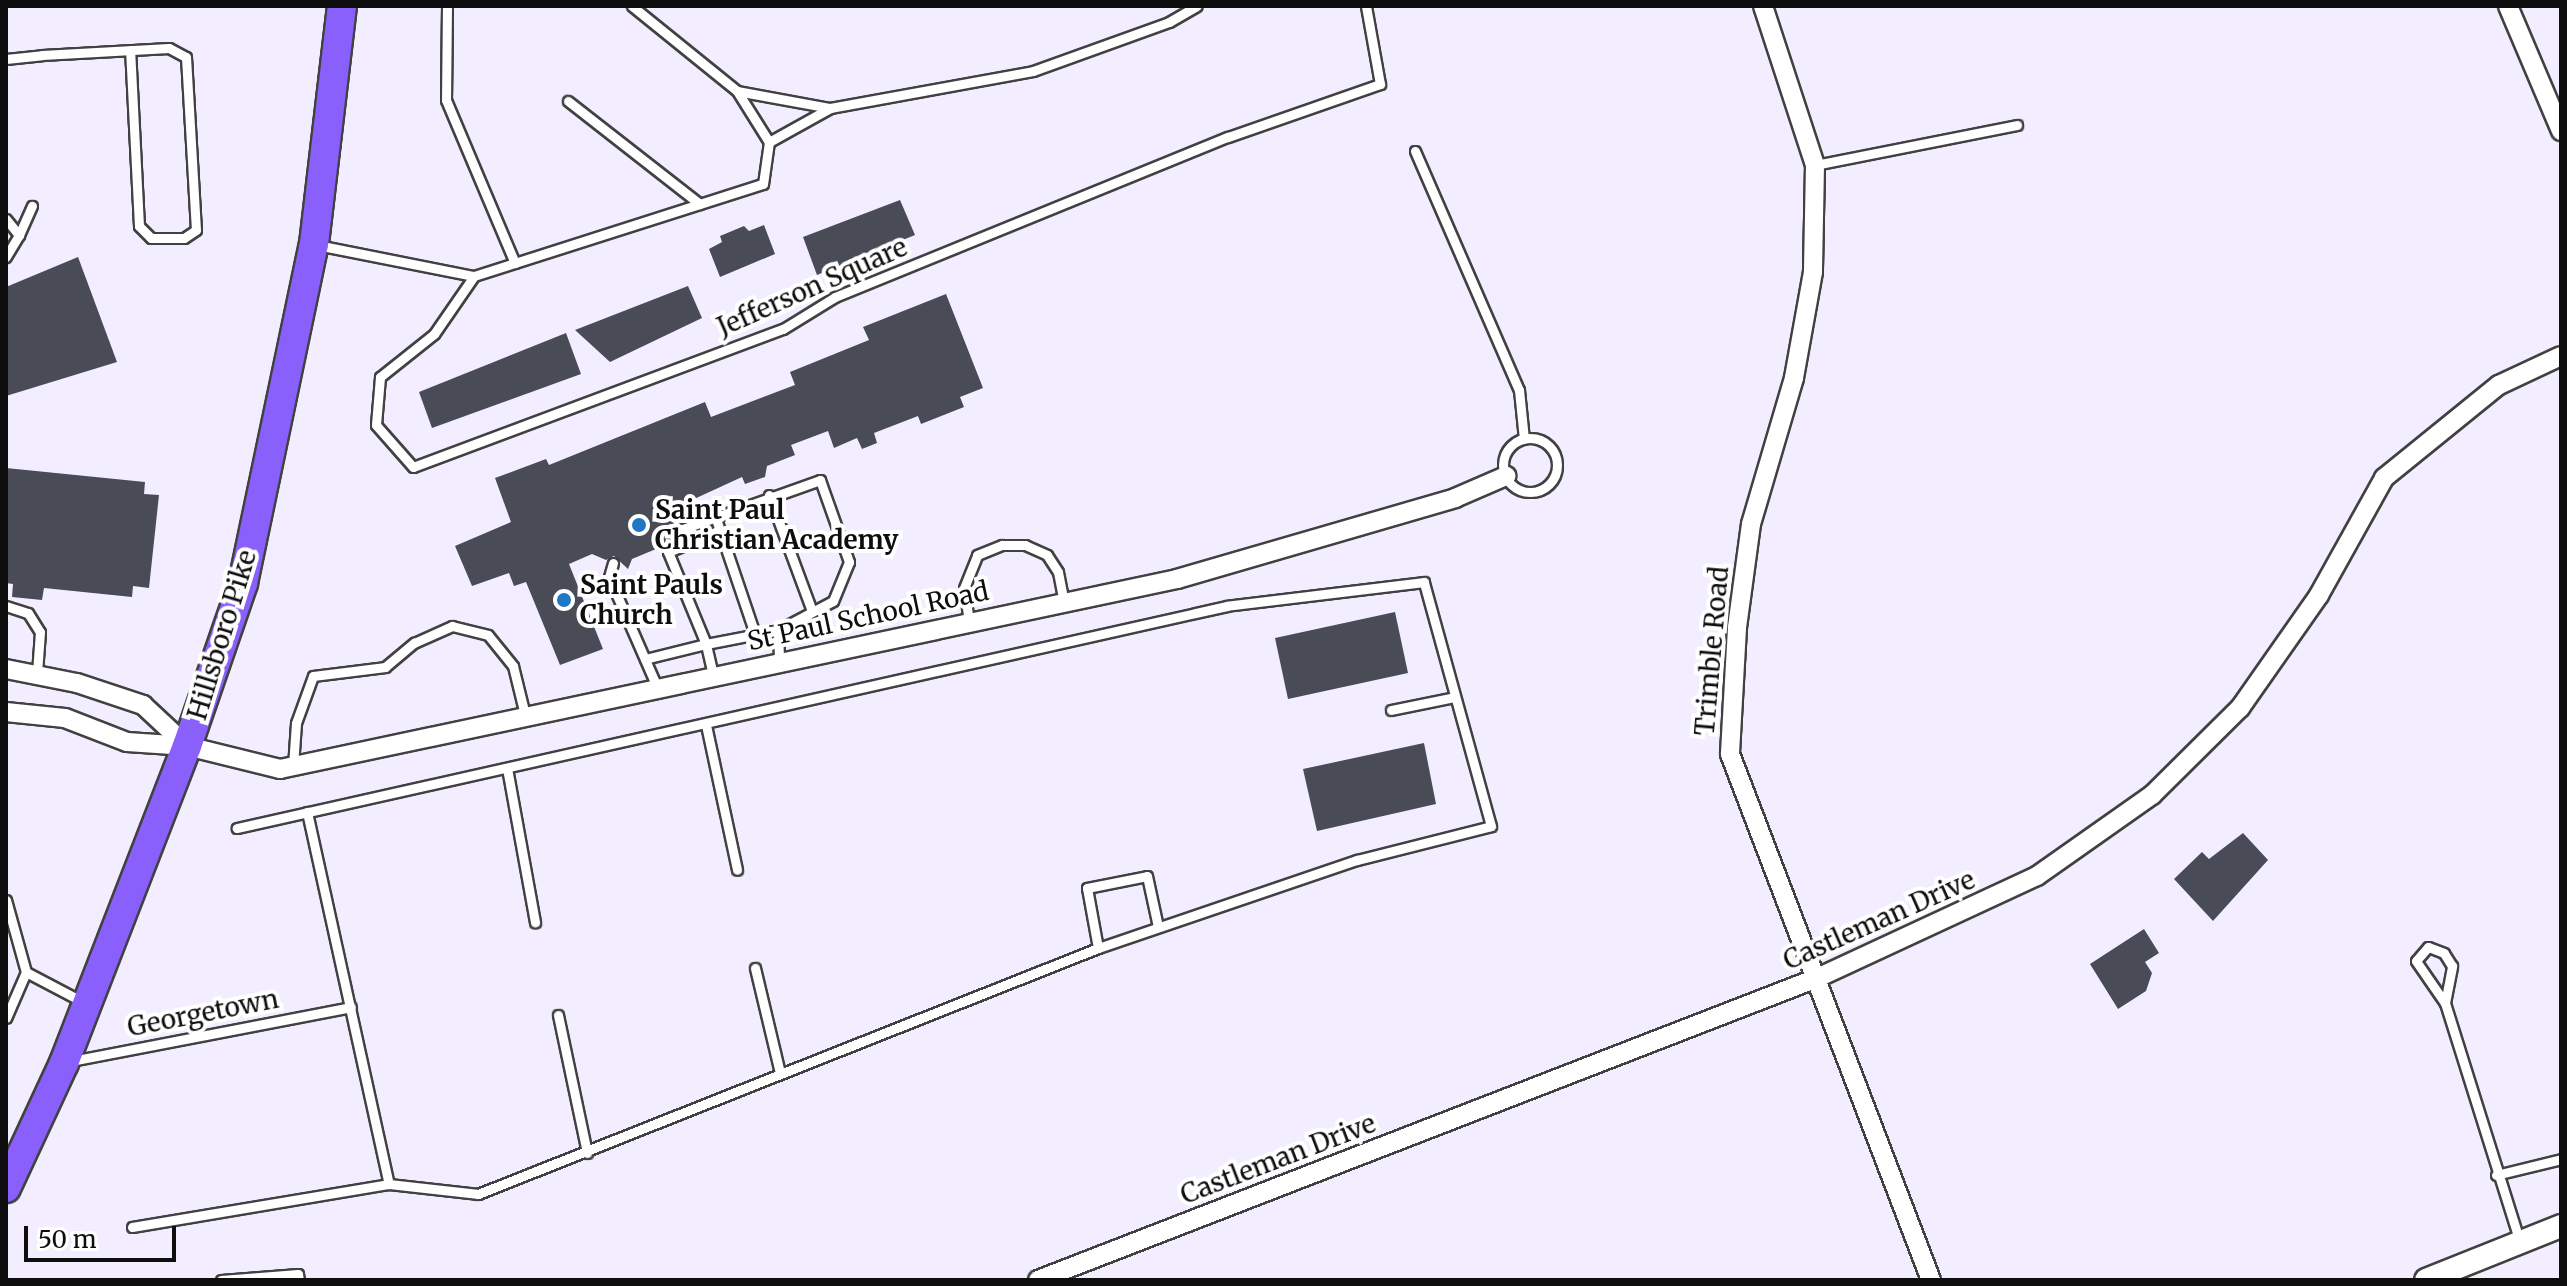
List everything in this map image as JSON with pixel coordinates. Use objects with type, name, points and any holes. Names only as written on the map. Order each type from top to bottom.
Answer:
[{"type":"main road","name":"Hillsboro Pike","points":[[9,1173],[64,1063],[187,746],[243,583],[314,244],[342,6]]},
{"type":"street","name":"Trimble Road","points":[[1763,6],[1815,165],[1813,272],[1794,378],[1751,524],[1736,642],[1730,754],[1931,1280]]},
{"type":"street","points":[[2508,6],[2561,131]]},
{"type":"street","name":"Castleman Drive","points":[[1038,1280],[1817,978],[2037,876],[2152,795],[2240,708],[2319,595],[2384,478],[2499,385],[2561,356]]},
{"type":"street","name":"St Paul School Road","points":[[6,712],[65,718],[127,742],[187,746],[280,769],[1177,579],[1455,498],[1506,476]]},
{"type":"street","points":[[6,669],[37,673],[143,705],[187,746]]},
{"type":"street","points":[[2426,1280],[2470,1271],[2520,1243],[2561,1226]]},
{"type":"lane","points":[[447,6],[446,100],[515,263]]},
{"type":"lane","points":[[314,244],[474,276],[763,184],[769,142],[737,91],[632,6]]},
{"type":"lane","points":[[769,142],[830,108],[1033,71],[1169,22],[1197,6]]},
{"type":"lane","name":"Jefferson Square","points":[[474,276],[434,334],[380,377],[376,425],[413,467],[783,329],[835,297],[1228,137],[1380,84],[1366,6]]},
{"type":"lane","points":[[6,59],[130,50],[169,48],[186,57],[196,230],[184,238],[151,238],[139,226],[130,50]]},
{"type":"lane","points":[[737,91],[830,108]]},
{"type":"lane","points":[[568,101],[700,204]]},
{"type":"lane","points":[[1815,165],[2017,125]]},
{"type":"lane","points":[[1415,151],[1519,390],[1524,439]]},
{"type":"lane","points":[[6,257],[32,206]]},
{"type":"lane","points":[[6,219],[19,235]]},
{"type":"lane","points":[[1524,439],[1539,440],[1551,449],[1557,463],[1553,478],[1541,489],[1526,491],[1506,476],[1507,451],[1524,439]]},
{"type":"lane","points":[[645,659],[778,630],[833,601],[849,562],[837,518],[820,480],[769,495],[677,531]]},
{"type":"lane","points":[[769,495],[812,611]]},
{"type":"lane","points":[[715,516],[755,634]]},
{"type":"lane","points":[[713,675],[706,644],[668,552],[720,530]]},
{"type":"lane","points":[[969,622],[964,588],[977,555],[1002,545],[1025,545],[1047,555],[1058,572],[1064,603]]},
{"type":"lane","points":[[613,563],[609,577],[657,687]]},
{"type":"lane","points":[[132,1227],[389,1184],[478,1194],[1098,948],[1357,860],[1491,826],[1424,582],[1227,606],[237,828]]},
{"type":"lane","points":[[6,606],[28,613],[40,632],[37,673]]},
{"type":"lane","points":[[293,766],[296,723],[313,676],[385,667],[414,643],[452,626],[488,635],[513,666],[525,715]]},
{"type":"lane","points":[[778,630],[779,661]]},
{"type":"lane","points":[[1391,710],[1455,697]]},
{"type":"lane","points":[[706,725],[737,870]]},
{"type":"lane","points":[[507,768],[535,922]]},
{"type":"lane","points":[[307,812],[389,1184]]},
{"type":"lane","points":[[1098,948],[1087,888],[1147,876],[1158,927]]},
{"type":"lane","points":[[6,900],[26,972],[6,1018]]},
{"type":"lane","points":[[2445,1003],[2452,966],[2444,953],[2428,947],[2416,961],[2445,1003],[2496,1175],[2520,1243]]},
{"type":"lane","points":[[755,968],[780,1073]]},
{"type":"lane","points":[[26,972],[86,1003]]},
{"type":"lane","name":"Georgetown","points":[[64,1063],[351,1007]]},
{"type":"lane","points":[[558,1015],[587,1153]]},
{"type":"lane","points":[[2496,1175],[2561,1159]]},
{"type":"lane","points":[[221,1280],[298,1274],[299,1280]]},
{"type":"building","points":[[900,200],[915,235],[817,275],[803,237]]},
{"type":"building","points":[[764,225],[775,254],[720,277],[709,249],[722,242],[720,236],[744,226],[749,231]]},
{"type":"building","points":[[78,257],[117,362],[6,396],[6,287]]},
{"type":"building","points":[[688,286],[702,318],[610,362],[575,330]]},
{"type":"building","points":[[946,294],[983,388],[960,397],[964,407],[921,424],[918,416],[874,433],[877,443],[862,449],[857,438],[834,448],[828,431],[791,445],[795,455],[767,466],[765,477],[745,484],[742,477],[668,511],[674,524],[670,534],[680,539],[632,559],[628,569],[614,556],[606,560],[592,554],[569,564],[603,649],[560,665],[526,582],[514,586],[509,573],[472,586],[455,546],[511,522],[495,478],[546,459],[549,465],[705,402],[711,417],[795,385],[790,372],[869,340],[863,327]]},
{"type":"building","points":[[566,333],[581,374],[432,428],[419,392]]},
{"type":"building","points":[[6,468],[145,482],[144,494],[159,495],[149,588],[133,586],[132,597],[44,588],[42,600],[12,597],[13,584],[6,583]]},
{"type":"building","points":[[1395,612],[1408,673],[1288,699],[1275,638]]},
{"type":"building","points":[[1424,743],[1436,804],[1317,831],[1303,769]]},
{"type":"building","points":[[2243,833],[2268,860],[2213,921],[2174,879],[2202,852],[2209,859]]},
{"type":"building","points":[[2144,929],[2159,953],[2145,962],[2152,973],[2146,991],[2118,1009],[2090,964]]},
{"type":"place","name":"Saint Paul Christian Academy","points":[[639,525]]},
{"type":"place","name":"Saint Pauls Church","points":[[564,600]]}]
